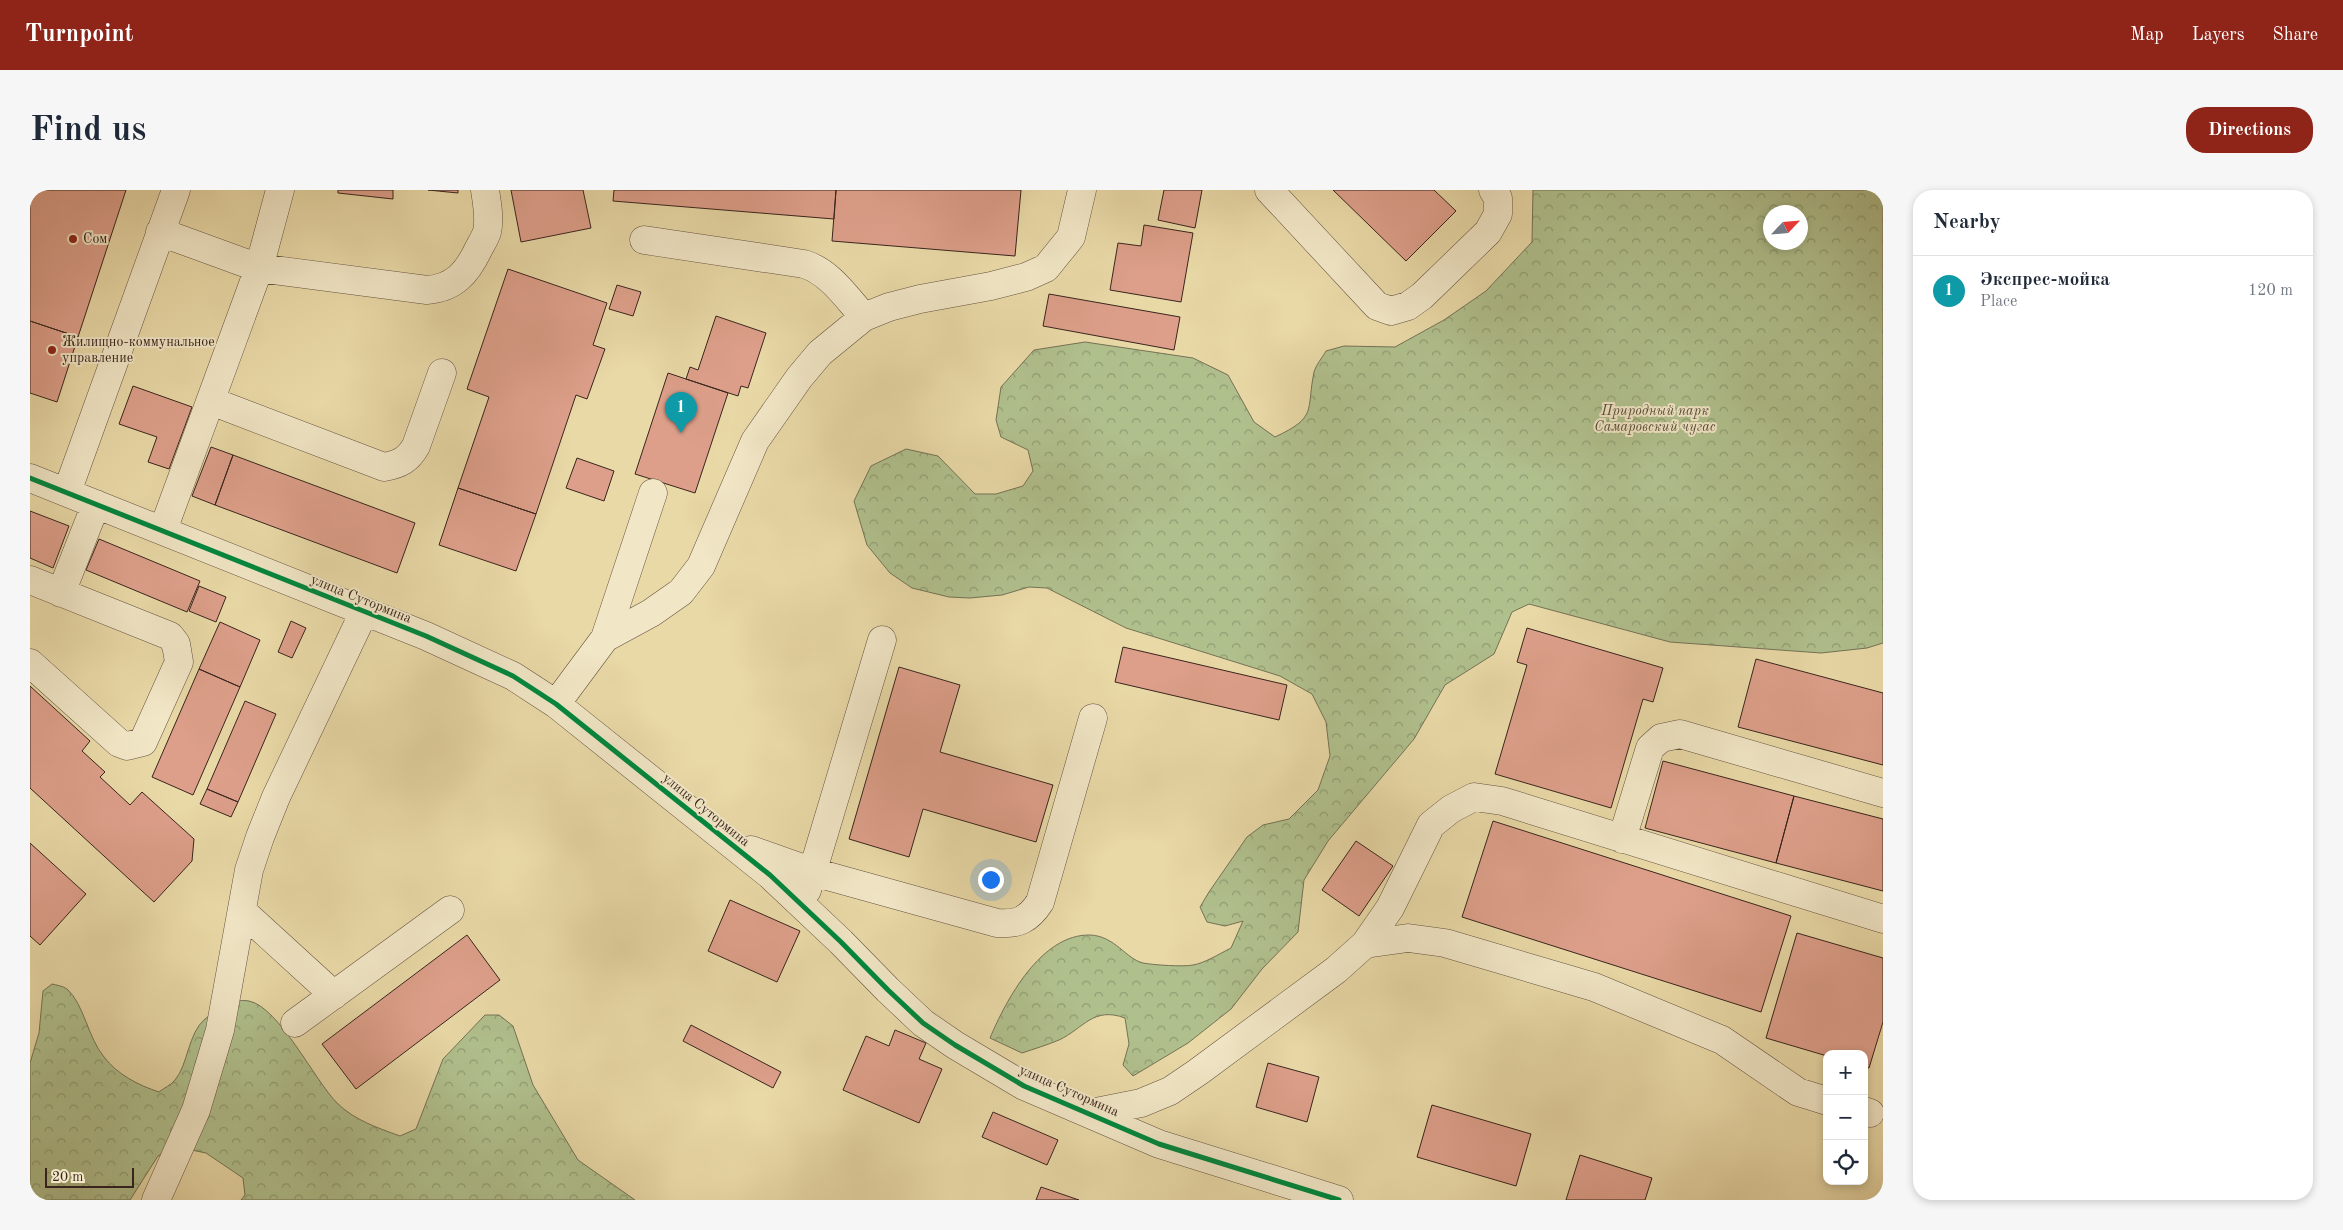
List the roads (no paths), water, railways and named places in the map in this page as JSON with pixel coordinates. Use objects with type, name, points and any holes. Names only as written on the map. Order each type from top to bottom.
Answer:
[{"type":"street","points":[[67,492],[176,190]]},
{"type":"street","points":[[163,530],[259,268],[280,190]]},
{"type":"street","points":[[160,232],[259,268],[427,290],[445,287],[459,279],[472,262],[487,232],[488,219],[485,190]]},
{"type":"street","points":[[605,638],[651,613],[681,592],[701,566],[755,442],[799,378],[820,353],[864,317],[920,299],[991,286],[1026,277],[1046,268],[1071,237],[1082,190]]},
{"type":"street","points":[[1269,190],[1377,306],[1391,311],[1408,306],[1422,296],[1488,232],[1498,214],[1498,198],[1492,190]]},
{"type":"street","points":[[644,240],[804,264],[815,268],[828,278],[864,317]]},
{"type":"street","points":[[211,401],[384,467],[398,465],[410,457],[416,446],[442,373]]},
{"type":"street","name":"улица Сутормина","points":[[30,478],[475,657],[513,676],[556,704],[770,875],[923,1022],[955,1045],[1024,1086],[1159,1144],[1339,1200]]},
{"type":"street","points":[[556,704],[605,638],[653,493]]},
{"type":"street","points":[[60,593],[96,504]]},
{"type":"street","points":[[30,580],[170,636],[176,644],[179,662],[143,742],[127,746],[119,743],[30,663]]},
{"type":"street","points":[[156,1200],[196,1110],[217,1039],[249,870],[263,829],[364,612]]},
{"type":"street","points":[[802,906],[882,640]]},
{"type":"street","points":[[718,834],[784,864],[812,872],[997,923],[1010,924],[1024,921],[1033,914],[1040,902],[1093,718]]},
{"type":"street","points":[[1622,839],[1650,748],[1661,738],[1680,734],[1883,793]]},
{"type":"street","points":[[1090,1113],[1141,1103],[1170,1091],[1336,970],[1365,944],[1390,908],[1432,825],[1451,809],[1474,797],[1502,801],[1883,919]]},
{"type":"street","points":[[295,1023],[450,910]]},
{"type":"street","points":[[242,911],[334,994]]},
{"type":"street","points":[[1365,944],[1408,938],[1444,943],[1594,987],[1722,1040],[1798,1092],[1823,1100]]},
{"type":"place","name":"Сом","points":[[73,239]]},
{"type":"place","name":"Жилищно-коммунальное управление","points":[[52,350]]},
{"type":"place","name":"Экспрес-мойка","points":[[681,433]]},
{"type":"park label","name":"Природный парк Самаровский чугас","points":[[1655,420]]}]
